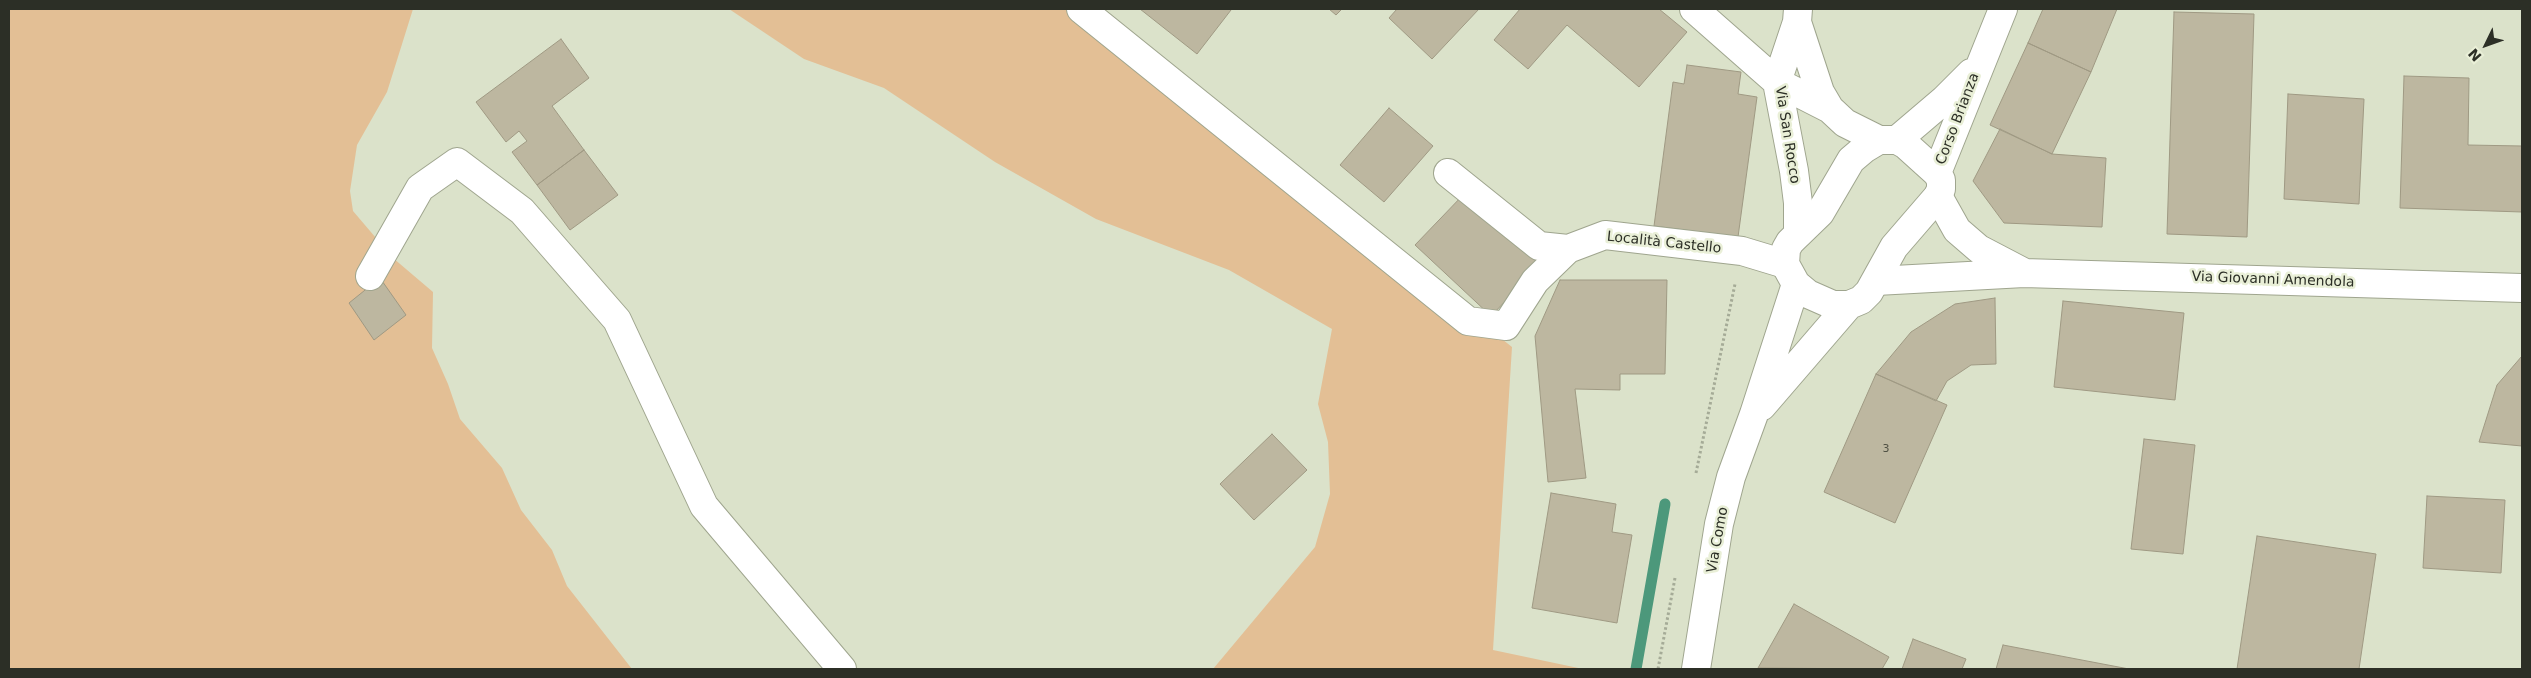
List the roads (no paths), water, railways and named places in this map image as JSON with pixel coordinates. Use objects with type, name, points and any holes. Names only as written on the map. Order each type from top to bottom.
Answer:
[{"type":"street","points":[[1081,9],[1468,322],[1506,326],[1535,281],[1568,248]]},
{"type":"street","points":[[1694,9],[1777,82],[1830,109]]},
{"type":"street","name":"Corso Brianza","points":[[1876,281],[1894,247],[1937,184],[1979,65],[2003,9]]},
{"type":"street","points":[[1797,15],[1820,92],[1830,109]]},
{"type":"street","name":"Via San Rocco","points":[[1797,15],[1777,82],[1794,171],[1798,203],[1798,233]]},
{"type":"street","name":"Corso Brianza","points":[[1798,233],[1820,213],[1851,160],[1864,149],[1888,140],[1944,100],[1979,65]]},
{"type":"street","name":"Via Giovanni Amendola","points":[[1830,109],[1845,123],[1914,152],[1937,184],[1958,230],[1979,249],[2024,273]]},
{"type":"street","points":[[370,276],[420,188],[458,162],[522,211],[617,320],[704,506],[842,669]]},
{"type":"street","name":"Località Castello","points":[[1448,173],[1539,246],[1568,248],[1605,235],[1742,251],[1791,274],[1821,301],[1833,305],[1850,305]]},
{"type":"street","name":"Via Como","points":[[1696,669],[1723,506],[1739,451],[1754,414],[1791,274],[1786,249],[1798,233]]},
{"type":"street","name":"Via Giovanni Amendola","points":[[1876,281],[2024,273],[2522,288]]},
{"type":"street","name":"Via Como","points":[[1754,414],[1850,305],[1861,300],[1876,281]]},
{"type":"waterway","points":[[1636,669],[1665,504]]}]
